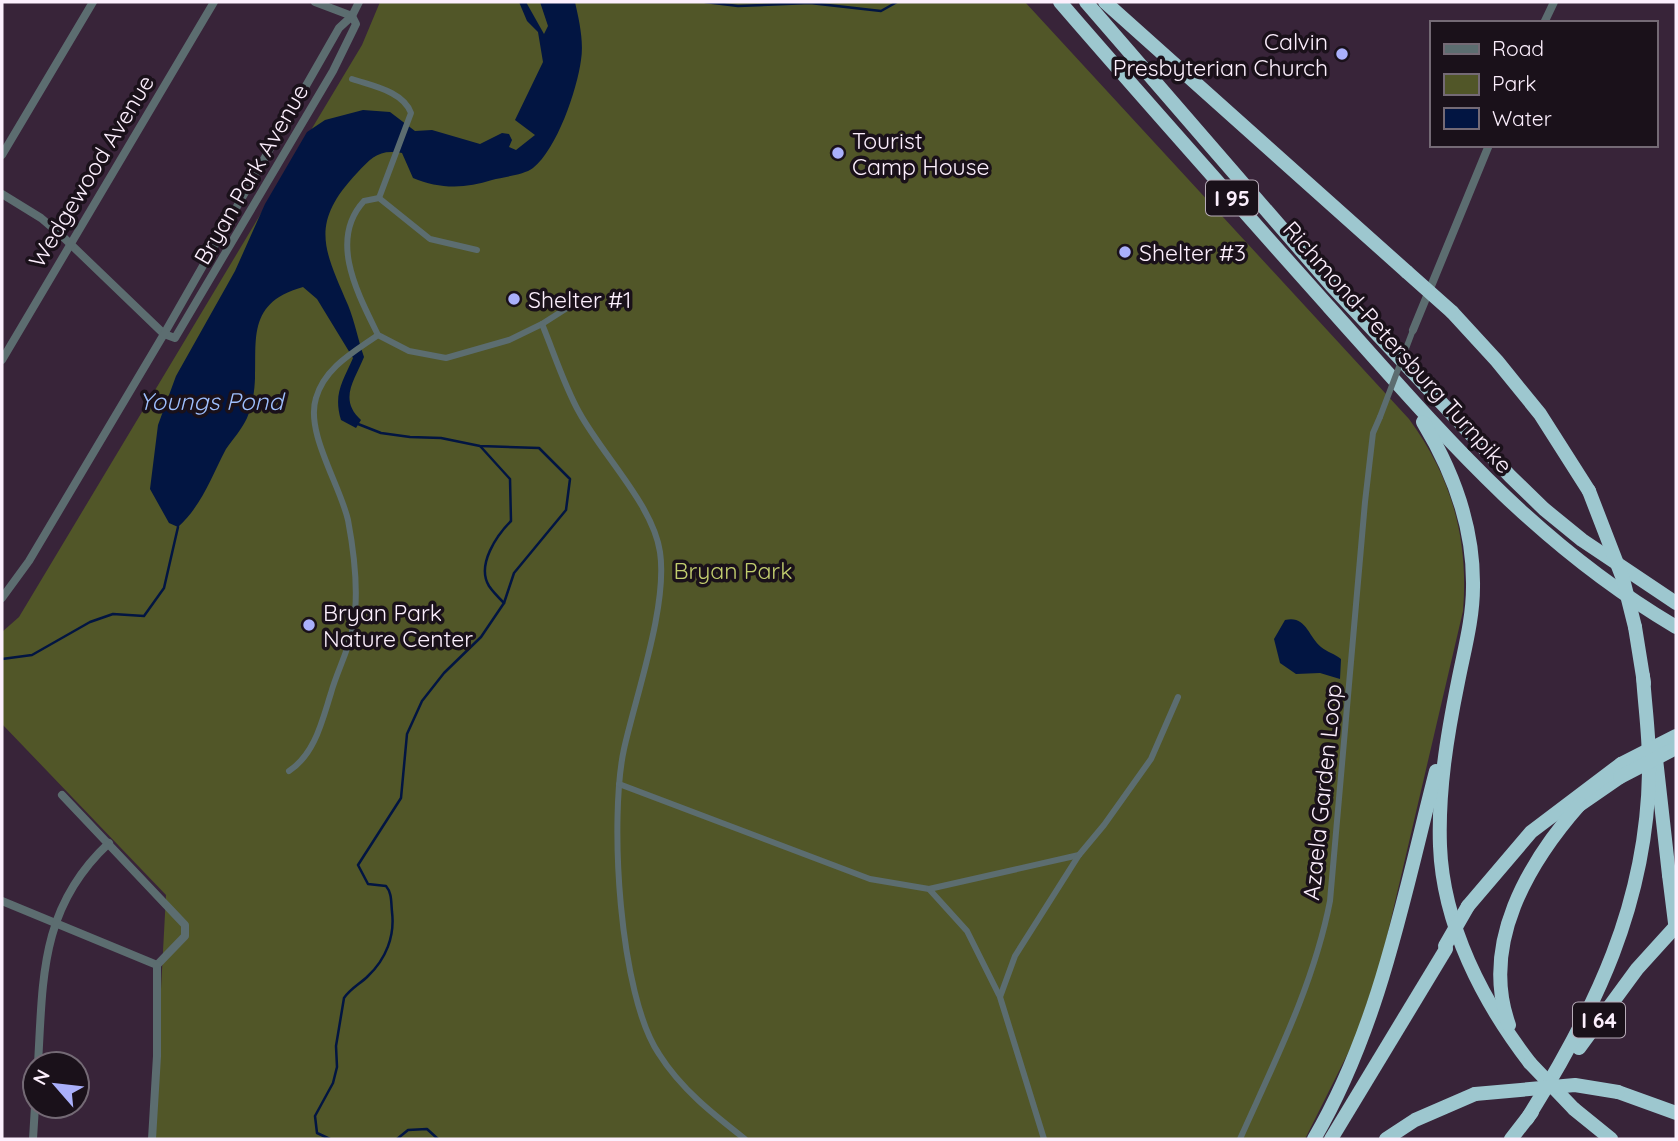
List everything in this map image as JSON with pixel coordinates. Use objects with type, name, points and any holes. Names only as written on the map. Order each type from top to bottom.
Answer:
[{"type":"highway","name":"Richmond-Petersburg Turnpike","points":[[1060,2],[1472,466],[1549,539],[1628,599],[1676,628]]},
{"type":"highway","name":"Richmond-Petersburg Turnpike","points":[[1086,2],[1331,285],[1501,466],[1544,509],[1582,540],[1676,603]]},
{"type":"highway","points":[[1105,2],[1452,312],[1540,414],[1588,491],[1623,579],[1635,627],[1664,811],[1676,929]]},
{"type":"highway","points":[[1406,393],[1455,481],[1470,548],[1473,587],[1441,790],[1440,847],[1443,880],[1475,979],[1517,1046],[1574,1109],[1611,1139]]},
{"type":"highway","points":[[1527,1119],[1570,1051],[1605,981],[1633,889],[1643,832],[1649,772],[1643,676]]},
{"type":"highway","points":[[1314,1139],[1351,1065],[1384,974],[1455,695]]},
{"type":"highway","points":[[1331,1139],[1469,910],[1531,832],[1676,736]]},
{"type":"highway","points":[[1469,910],[1544,832],[1620,771],[1676,748]]},
{"type":"highway","points":[[1517,1046],[1506,1016],[1500,982],[1507,931],[1516,900],[1535,862],[1580,804]]},
{"type":"highway","name":"I 64","points":[[1511,1139],[1637,969],[1676,929]]},
{"type":"highway","points":[[1385,1139],[1415,1120],[1475,1094],[1575,1085],[1618,1092],[1676,1113]]},
{"type":"street","points":[[2,155],[93,2]]},
{"type":"street","name":"Wedgewood Avenue","points":[[2,360],[214,2]]},
{"type":"street","points":[[315,2],[352,16]]},
{"type":"street","name":"Bryan Park Avenue","points":[[2,598],[29,561],[164,334],[339,28],[352,16],[359,2]]},
{"type":"street","points":[[1545,21],[1554,2]]},
{"type":"street","name":"Bryan Park Avenue","points":[[164,334],[175,338],[186,325],[333,71],[356,24],[352,16]]},
{"type":"street","points":[[352,79],[397,96],[405,102],[411,113],[379,198]]},
{"type":"street","points":[[1413,330],[1488,147]]},
{"type":"street","points":[[2,194],[41,218],[164,334]]},
{"type":"street","points":[[477,250],[430,239],[379,198],[373,198],[358,207],[346,230],[348,262],[378,335],[409,352],[426,357],[446,358],[509,340],[542,324],[578,301]]},
{"type":"street","points":[[542,324],[578,410],[652,521],[660,550],[662,588],[619,784],[620,902],[637,998],[658,1053],[689,1092],[745,1139]]},
{"type":"street","name":"Azaela Garden Loop","points":[[1240,1139],[1300,1000],[1323,937],[1330,901],[1373,433],[1413,330]]},
{"type":"street","points":[[289,771],[301,763],[320,729],[353,628],[355,604],[348,522],[314,418],[315,399],[322,384],[347,356],[378,335]]},
{"type":"street","points":[[1000,996],[1016,956],[1079,855],[1151,759],[1171,719],[1178,697]]},
{"type":"street","points":[[619,784],[870,879],[929,889],[1079,855]]},
{"type":"street","points":[[62,795],[185,925],[185,936],[157,965],[157,1056],[152,1139]]},
{"type":"street","points":[[39,1050],[42,981],[55,924],[90,865],[109,843]]},
{"type":"street","points":[[929,889],[967,931],[1000,996],[1044,1139]]},
{"type":"street","points":[[2,901],[157,965]]},
{"type":"street","points":[[33,1139],[34,1120]]},
{"type":"green space","name":"Bryan Park","points":[[380,2],[1025,2],[1409,419],[1436,463],[1454,510],[1463,559],[1463,611],[1381,962],[1354,1041],[1305,1139],[153,1139],[166,895],[2,724],[2,632],[19,617],[362,45]]},
{"type":"water","name":"Youngs Pond","points":[[519,2],[526,2],[544,34],[548,26],[540,2],[575,2],[581,31],[581,60],[570,102],[558,133],[542,159],[533,168],[519,174],[462,186],[442,186],[413,178],[402,153],[382,153],[367,163],[342,191],[332,207],[326,237],[333,268],[364,357],[349,397],[350,405],[361,420],[356,428],[341,420],[339,395],[353,358],[317,299],[303,287],[280,296],[266,309],[259,324],[253,398],[247,418],[226,449],[194,509],[178,527],[169,523],[150,489],[158,425],[176,376],[235,271],[265,204],[307,132],[325,120],[363,110],[390,112],[415,131],[432,130],[480,144],[502,133],[509,134],[512,140],[509,147],[516,150],[535,135],[515,120],[543,62],[538,32],[527,21]]},
{"type":"water","points":[[1292,619],[1302,623],[1321,647],[1341,659],[1340,679],[1320,673],[1296,674],[1280,663],[1274,639],[1285,620]]},
{"type":"waterway","points":[[705,2],[738,6],[810,3],[881,11],[897,2]]},
{"type":"waterway","points":[[330,1139],[317,1133],[315,1116],[333,1083],[337,1067],[336,1046],[344,998],[380,962],[388,947],[393,921],[388,889],[386,886],[368,884],[358,865],[401,798],[407,734],[422,701],[444,673],[481,637],[504,603],[514,573],[566,510],[570,479],[539,448],[480,446],[441,438],[410,437],[381,433],[358,424]]},
{"type":"waterway","points":[[481,447],[510,479],[511,521],[494,542],[485,569],[489,586],[504,603]]},
{"type":"waterway","points":[[2,659],[32,655],[90,622],[113,614],[144,616],[164,588],[178,527]]},
{"type":"waterway","points":[[397,1139],[408,1130],[427,1129],[438,1139]]},
{"type":"place","name":"Calvin Presbyterian Church","points":[[1342,54]]},
{"type":"place","name":"Tourist Camp House","points":[[838,153]]},
{"type":"place","name":"Shelter #3","points":[[1125,252]]},
{"type":"place","name":"Shelter #1","points":[[514,299]]},
{"type":"place","name":"Bryan Park Nature Center","points":[[309,625]]}]
